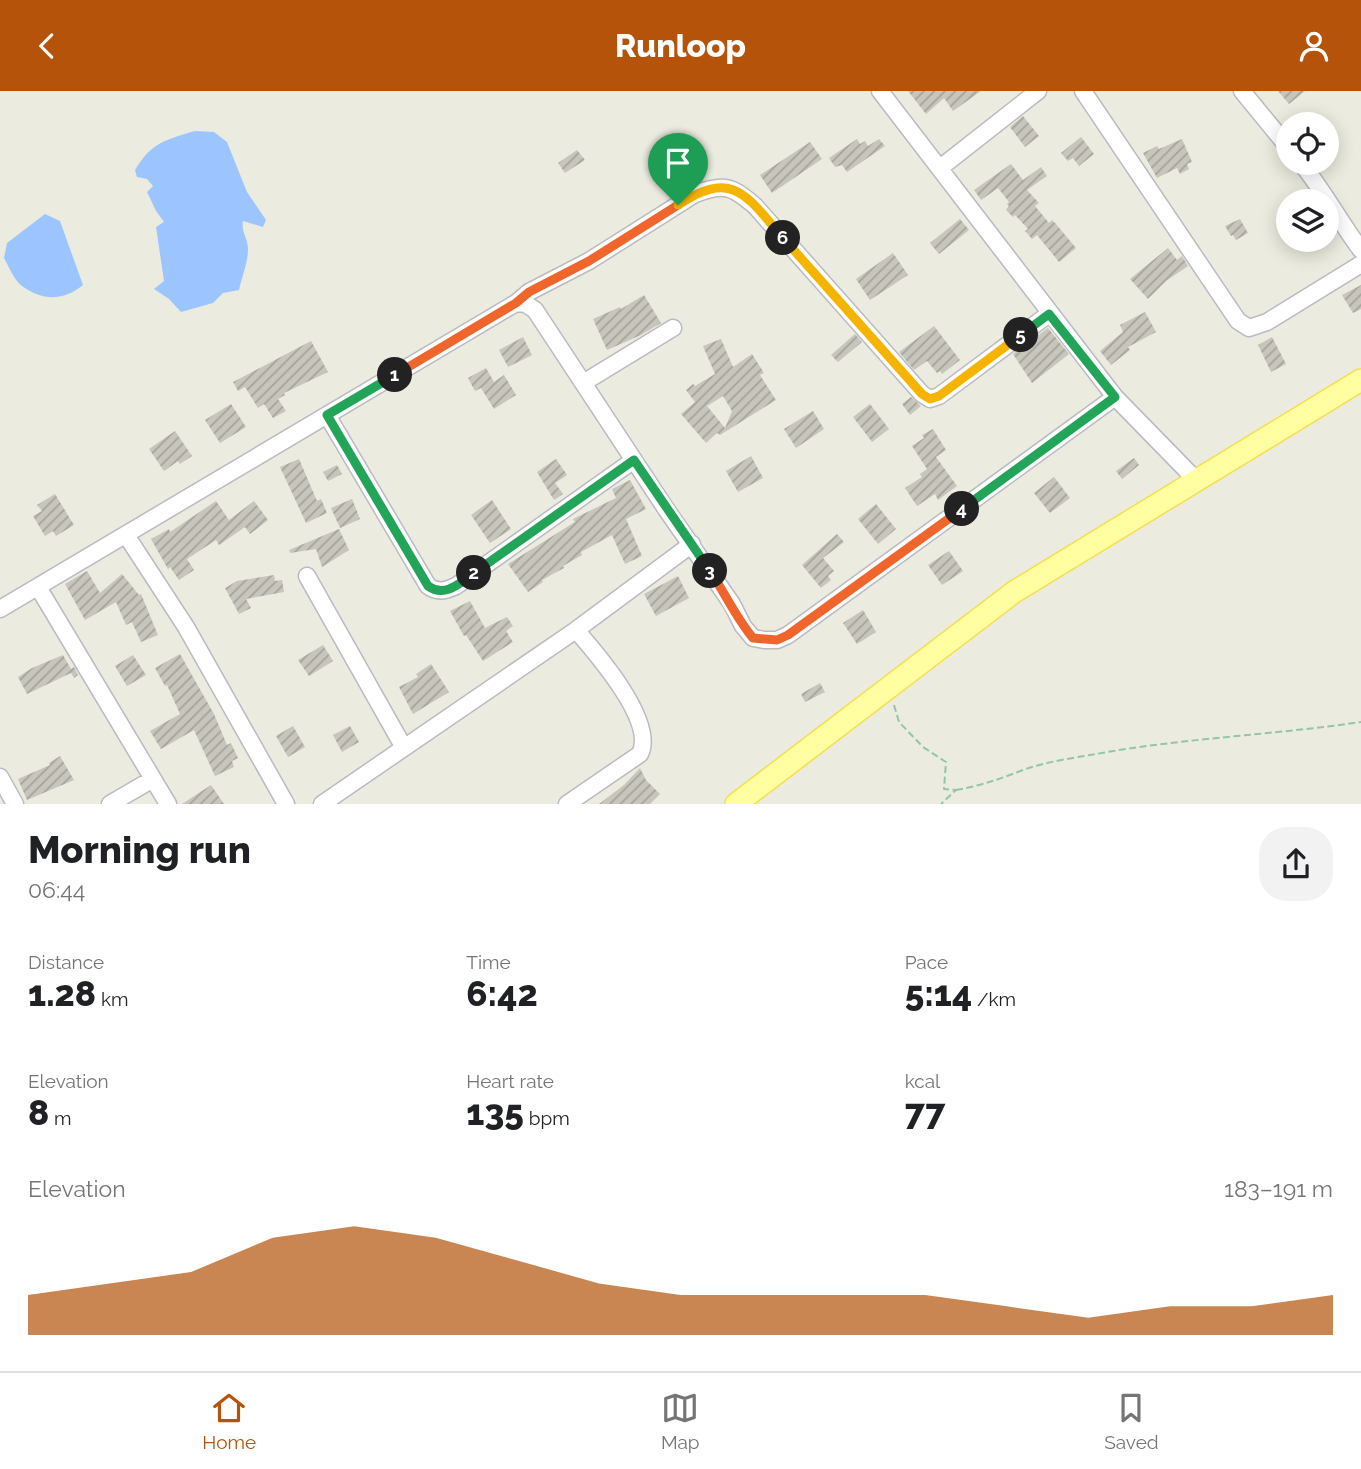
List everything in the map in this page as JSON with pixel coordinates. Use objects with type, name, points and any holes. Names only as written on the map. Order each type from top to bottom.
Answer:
[{"type":"main road","points":[[736,804],[1014,592],[1361,380]]},
{"type":"street","points":[[880,91],[1115,397],[1196,480]]},
{"type":"street","points":[[940,168],[1038,91]]},
{"type":"street","points":[[1083,91],[1238,321],[1250,328],[1267,323],[1361,264]]},
{"type":"street","points":[[1242,91],[1276,132]]},
{"type":"street","points":[[1311,175],[1361,250]]},
{"type":"street","points":[[0,610],[516,303],[529,292],[589,261],[695,194],[714,187],[737,190],[755,206],[859,326],[922,394],[930,399],[939,396],[1049,314]]},
{"type":"street","points":[[516,303],[526,304],[535,310],[753,638],[777,640],[788,635],[1115,397]]},
{"type":"street","points":[[583,383],[673,328]]},
{"type":"street","points":[[327,415],[428,586],[435,591],[456,586],[634,460]]},
{"type":"street","points":[[126,535],[186,627],[286,804]]},
{"type":"street","points":[[322,804],[576,630],[692,544]]},
{"type":"street","points":[[307,576],[403,746]]},
{"type":"street","points":[[38,587],[168,804]]},
{"type":"street","points":[[567,804],[640,754],[644,745],[641,725],[628,700],[601,659],[576,630]]},
{"type":"street","points":[[0,777],[15,804]]},
{"type":"street","points":[[110,804],[153,779]]},
{"type":"path","points":[[890,687],[899,722],[923,747],[946,762],[944,789],[956,790],[989,784],[1024,770],[1094,754],[1152,745],[1280,734],[1361,722]]},
{"type":"path","points":[[941,804],[956,790]]},
{"type":"water","points":[[195,131],[214,132],[227,142],[247,192],[266,220],[263,227],[243,221],[248,254],[239,290],[223,293],[213,303],[181,312],[169,299],[154,289],[164,281],[156,227],[164,222],[147,192],[153,186],[147,179],[137,177],[135,170],[147,153],[160,143]]},
{"type":"water","points":[[45,214],[60,221],[83,285],[61,296],[37,294],[22,286],[4,258],[7,243]]},
{"type":"building","points":[[908,91],[981,91],[953,111],[944,98],[926,114]]},
{"type":"building","points":[[1278,91],[1305,91],[1289,104]]},
{"type":"building","points":[[1023,116],[1039,136],[1025,147],[1010,127]]},
{"type":"building","points":[[1081,137],[1094,154],[1079,166],[1073,158],[1068,161],[1061,153]]},
{"type":"building","points":[[857,139],[860,144],[865,141],[868,146],[879,139],[885,146],[847,172],[842,165],[835,167],[829,158]]},
{"type":"building","points":[[1182,139],[1192,162],[1187,164],[1189,169],[1180,174],[1177,168],[1157,178],[1143,153]]},
{"type":"building","points":[[810,142],[822,159],[772,193],[760,175]]},
{"type":"building","points":[[577,150],[585,160],[565,173],[558,163]]},
{"type":"building","points":[[1011,164],[1023,180],[1041,167],[1047,176],[1027,190],[1039,203],[1035,206],[1049,223],[1052,220],[1076,248],[1059,262],[1037,235],[1032,239],[1025,231],[1028,229],[1006,210],[1009,202],[998,188],[981,200],[974,190]]},
{"type":"building","points":[[960,219],[969,230],[939,254],[930,243]]},
{"type":"building","points":[[1240,219],[1248,233],[1236,240],[1225,226]]},
{"type":"building","points":[[1168,248],[1177,260],[1182,256],[1188,266],[1166,281],[1148,299],[1130,279]]},
{"type":"building","points":[[893,253],[908,275],[870,300],[856,279]]},
{"type":"building","points":[[1361,285],[1361,309],[1353,313],[1342,295]]},
{"type":"building","points":[[644,295],[661,323],[607,350],[593,319],[620,307],[621,309]]},
{"type":"building","points":[[1145,312],[1156,332],[1128,347],[1130,350],[1111,365],[1100,351],[1123,332],[1120,325]]},
{"type":"building","points":[[934,326],[960,360],[942,374],[940,371],[937,373],[927,361],[914,370],[899,352]]},
{"type":"building","points":[[1048,328],[1069,354],[1032,383],[1013,354]]},
{"type":"building","points":[[855,334],[862,342],[838,362],[831,355]]},
{"type":"building","points":[[523,337],[532,355],[508,367],[499,350]]},
{"type":"building","points":[[1272,337],[1286,364],[1271,372],[1258,345]]},
{"type":"building","points":[[721,339],[733,367],[752,354],[764,373],[760,375],[776,400],[720,435],[717,433],[706,443],[681,414],[695,402],[686,390],[715,374],[703,346]],"holes":[[[723,396],[732,411],[725,428],[707,406]]]},
{"type":"building","points":[[311,341],[328,372],[284,393],[285,395],[278,399],[286,411],[273,418],[264,404],[258,408],[245,387],[238,391],[233,382]]},
{"type":"building","points":[[486,368],[494,382],[504,375],[516,395],[494,409],[481,388],[475,391],[468,378]]},
{"type":"building","points":[[911,397],[921,406],[910,415],[902,404]]},
{"type":"building","points":[[231,404],[246,427],[220,443],[205,420]]},
{"type":"building","points":[[870,404],[889,429],[872,442],[853,417]]},
{"type":"building","points":[[813,411],[824,429],[796,448],[784,429]]},
{"type":"building","points":[[933,429],[946,450],[936,457],[957,486],[938,500],[935,494],[917,506],[905,488],[922,477],[920,474],[927,469],[912,446],[924,438],[922,435]]},
{"type":"building","points":[[175,431],[192,456],[180,464],[178,461],[164,471],[149,449]]},
{"type":"building","points":[[751,456],[763,478],[738,492],[726,471]]},
{"type":"building","points":[[1134,458],[1139,465],[1122,479],[1116,471]]},
{"type":"building","points":[[299,459],[317,501],[321,499],[327,513],[306,523],[280,467]]},
{"type":"building","points":[[556,459],[567,475],[555,483],[563,494],[554,500],[537,472]]},
{"type":"building","points":[[337,465],[342,474],[328,481],[323,472]]},
{"type":"building","points":[[1054,477],[1070,498],[1050,513],[1034,493]]},
{"type":"building","points":[[630,480],[646,509],[626,519],[642,556],[625,564],[612,535],[581,552],[582,555],[528,592],[508,564],[575,522],[573,519],[616,498],[612,489]]},
{"type":"building","points":[[55,494],[74,525],[56,536],[53,531],[45,536],[33,516],[42,511],[37,505]]},
{"type":"building","points":[[352,499],[360,519],[340,528],[331,508]]},
{"type":"building","points":[[492,500],[511,529],[490,543],[471,515]]},
{"type":"building","points":[[216,501],[229,520],[254,501],[268,520],[250,534],[245,527],[219,545],[216,540],[187,559],[194,570],[179,580],[170,567],[168,569],[151,539],[169,529],[170,532]]},
{"type":"building","points":[[876,504],[896,529],[878,544],[858,519]]},
{"type":"building","points":[[339,529],[349,550],[322,567],[316,549],[290,553],[289,550]]},
{"type":"building","points":[[837,534],[844,542],[823,558],[834,571],[828,576],[831,580],[821,588],[802,565]]},
{"type":"building","points":[[949,551],[963,571],[942,585],[928,565]]},
{"type":"building","points":[[87,571],[100,593],[122,574],[139,595],[141,594],[158,635],[141,642],[132,622],[126,625],[116,602],[85,620],[65,584]]},
{"type":"building","points":[[274,575],[275,581],[282,580],[284,592],[246,599],[251,608],[239,614],[225,588],[237,581]]},
{"type":"building","points":[[678,576],[689,598],[656,616],[644,594]]},
{"type":"building","points":[[470,601],[485,628],[507,617],[513,626],[506,631],[513,642],[483,661],[450,611]]},
{"type":"building","points":[[863,610],[876,632],[857,644],[843,623]]},
{"type":"building","points":[[323,645],[333,661],[309,676],[298,660]]},
{"type":"building","points":[[180,654],[214,714],[227,745],[231,743],[238,758],[232,761],[234,767],[215,776],[194,730],[161,749],[150,731],[180,714],[167,685],[165,686],[155,668]]},
{"type":"building","points":[[63,655],[78,675],[74,678],[71,673],[27,694],[18,677]]},
{"type":"building","points":[[133,655],[146,675],[127,686],[115,666]]},
{"type":"building","points":[[431,664],[449,692],[413,714],[399,687],[418,677],[416,674]]},
{"type":"building","points":[[820,683],[825,692],[805,702],[801,694]]},
{"type":"building","points":[[293,726],[305,747],[288,757],[276,736]]},
{"type":"building","points":[[350,726],[359,742],[342,752],[333,735]]},
{"type":"building","points":[[60,756],[74,780],[27,800],[18,779],[50,765],[49,763]]},
{"type":"building","points":[[640,768],[646,780],[660,794],[650,804],[599,804],[624,785]]},
{"type":"building","points":[[211,785],[224,804],[182,804]]},
{"type":"route","points":[[714,187],[737,190],[755,206],[859,326],[922,394],[930,399],[939,396],[1049,314],[1115,397],[788,635],[777,640],[753,638],[743,626],[732,604],[634,460],[456,586],[435,591],[428,586],[327,415],[516,303],[529,292],[589,261],[678,205],[695,194],[714,187]]}]
